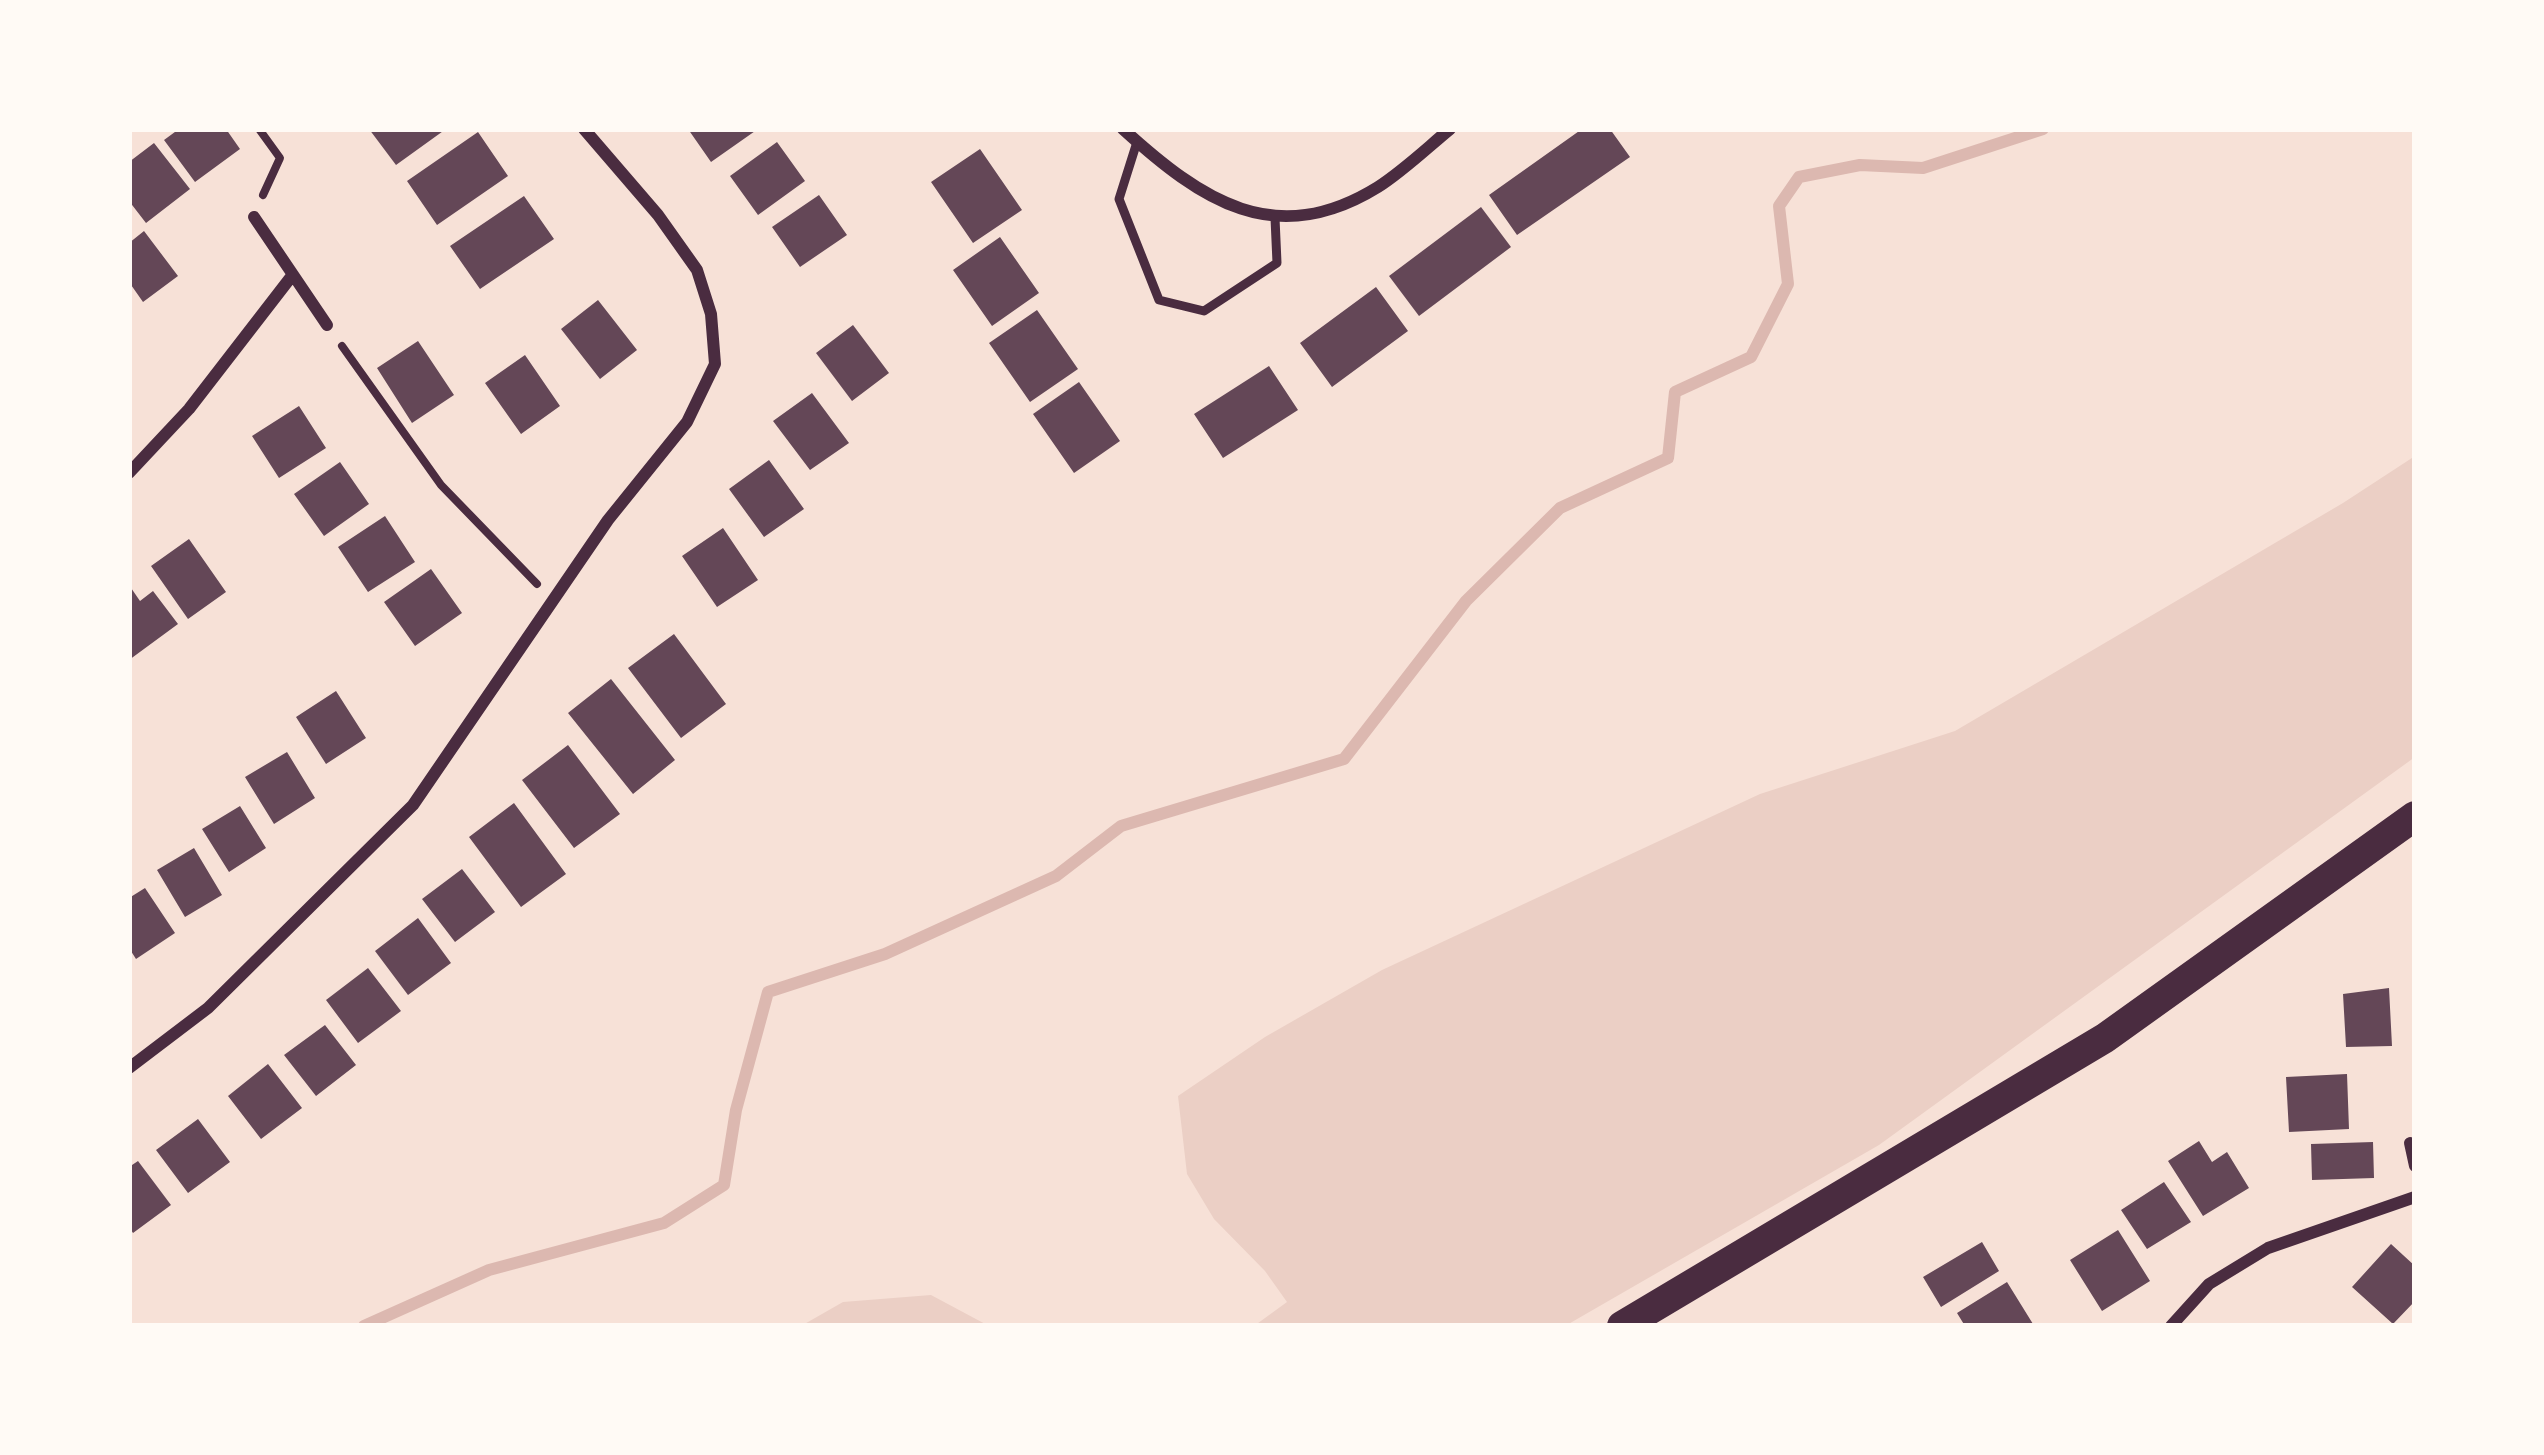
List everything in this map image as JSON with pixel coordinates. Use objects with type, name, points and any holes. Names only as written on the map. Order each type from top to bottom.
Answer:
[{"type":"main road","points":[[1622,1326],[2105,1038],[2415,816]]},
{"type":"street","points":[[129,1068],[208,1008],[413,805],[608,520],[687,422],[715,364],[711,314],[697,269],[584,129]]},
{"type":"street","points":[[1123,129],[1169,172],[1218,201],[1275,218],[1327,212],[1378,187],[1450,129]]},
{"type":"street","points":[[254,217],[327,325]]},
{"type":"street","points":[[129,473],[189,409],[291,277]]},
{"type":"street","points":[[2410,1143],[2415,1166]]},
{"type":"street","points":[[2171,1326],[2209,1285],[2268,1248],[2415,1197]]},
{"type":"lane","points":[[1137,142],[1119,199],[1159,299],[1204,311],[1277,263],[1275,218]]},
{"type":"path","points":[[254,217],[280,158],[259,129]]},
{"type":"path","points":[[327,325],[441,485],[552,599]]},
{"type":"shaded area","points":[[2415,456],[2415,757],[1879,1145],[1565,1326],[1254,1326],[1287,1302],[1265,1271],[1214,1219],[1187,1174],[1178,1096],[1265,1037],[1382,970],[1760,794],[1955,731]]},
{"type":"shaded area","points":[[931,1295],[989,1326],[801,1326],[843,1302]]},
{"type":"building","points":[[179,129],[226,129],[240,149],[195,182],[164,140]]},
{"type":"building","points":[[369,129],[446,129],[396,165]]},
{"type":"building","points":[[688,129],[758,129],[711,162]]},
{"type":"building","points":[[1582,129],[1610,129],[1630,157],[1517,235],[1489,195]]},
{"type":"building","points":[[478,132],[508,176],[437,225],[407,181]]},
{"type":"building","points":[[777,142],[805,181],[758,215],[730,176]]},
{"type":"building","points":[[154,143],[190,189],[146,223],[129,201],[129,162]]},
{"type":"building","points":[[980,149],[1022,210],[973,243],[931,182]]},
{"type":"building","points":[[819,195],[847,235],[800,267],[772,227]]},
{"type":"building","points":[[524,196],[554,239],[480,289],[450,246]]},
{"type":"building","points":[[1481,207],[1511,247],[1419,316],[1389,276]]},
{"type":"building","points":[[144,231],[178,276],[143,302],[129,282],[129,243]]},
{"type":"building","points":[[1000,237],[1039,293],[992,326],[953,270]]},
{"type":"building","points":[[1376,287],[1408,331],[1332,387],[1300,343]]},
{"type":"building","points":[[598,300],[637,350],[600,379],[561,329]]},
{"type":"building","points":[[1037,310],[1078,369],[1030,402],[989,343]]},
{"type":"building","points":[[853,325],[889,373],[852,401],[816,353]]},
{"type":"building","points":[[418,341],[454,395],[412,423],[377,368]]},
{"type":"building","points":[[525,355],[560,406],[521,434],[485,383]]},
{"type":"building","points":[[1269,366],[1298,410],[1223,458],[1194,414]]},
{"type":"building","points":[[1079,382],[1120,441],[1074,473],[1033,414]]},
{"type":"building","points":[[812,393],[849,443],[810,470],[773,421]]},
{"type":"building","points":[[299,406],[326,448],[279,478],[252,436]]},
{"type":"building","points":[[769,460],[804,509],[764,537],[729,489]]},
{"type":"building","points":[[340,462],[369,504],[324,536],[294,494]]},
{"type":"building","points":[[385,516],[415,562],[368,592],[338,547]]},
{"type":"building","points":[[723,528],[758,580],[717,607],[682,556]]},
{"type":"building","points":[[189,539],[226,592],[188,619],[151,566]]},
{"type":"building","points":[[431,569],[462,613],[415,646],[384,602]]},
{"type":"building","points":[[129,585],[140,601],[153,591],[178,624],[129,660]]},
{"type":"building","points":[[674,634],[726,704],[681,738],[628,668]]},
{"type":"building","points":[[611,679],[675,760],[633,794],[568,713]]},
{"type":"building","points":[[336,691],[366,738],[326,764],[296,717]]},
{"type":"building","points":[[568,745],[620,814],[574,848],[522,780]]},
{"type":"building","points":[[287,752],[315,798],[274,824],[245,777]]},
{"type":"building","points":[[514,803],[566,874],[521,907],[469,837]]},
{"type":"building","points":[[240,806],[266,848],[229,872],[202,829]]},
{"type":"building","points":[[194,848],[222,895],[185,917],[157,870]]},
{"type":"building","points":[[462,869],[495,912],[455,942],[422,899]]},
{"type":"building","points":[[145,888],[175,933],[136,959],[129,948],[129,898]]},
{"type":"building","points":[[418,918],[451,963],[408,995],[375,951]]},
{"type":"building","points":[[368,968],[401,1011],[358,1043],[326,1000]]},
{"type":"building","points":[[2389,988],[2392,1046],[2346,1047],[2343,994]]},
{"type":"building","points":[[325,1025],[356,1065],[316,1096],[284,1055]]},
{"type":"building","points":[[268,1064],[302,1108],[261,1139],[228,1096]]},
{"type":"building","points":[[2347,1074],[2349,1129],[2289,1132],[2286,1077]]},
{"type":"building","points":[[198,1119],[230,1162],[188,1193],[156,1150]]},
{"type":"building","points":[[2199,1141],[2212,1162],[2227,1152],[2249,1188],[2203,1216],[2168,1161]]},
{"type":"building","points":[[2373,1142],[2374,1178],[2312,1180],[2311,1144]]},
{"type":"building","points":[[138,1161],[171,1205],[133,1233],[129,1227],[129,1167]]},
{"type":"building","points":[[2164,1182],[2191,1222],[2147,1249],[2121,1210]]},
{"type":"building","points":[[2118,1230],[2150,1281],[2102,1311],[2070,1260]]},
{"type":"building","points":[[1982,1242],[1999,1271],[1941,1307],[1923,1277]]},
{"type":"building","points":[[2391,1244],[2415,1266],[2415,1301],[2393,1324],[2352,1287]]},
{"type":"building","points":[[2007,1282],[2033,1324],[1965,1326],[1957,1313]]},
{"type":"waterway","points":[[364,1326],[489,1270],[664,1223],[724,1185],[736,1110],[768,992],[885,954],[1056,876],[1121,826],[1344,759],[1466,601],[1560,508],[1668,458],[1675,392],[1751,357],[1788,284],[1779,206],[1799,177],[1860,165],[1923,168],[2043,129]]}]
